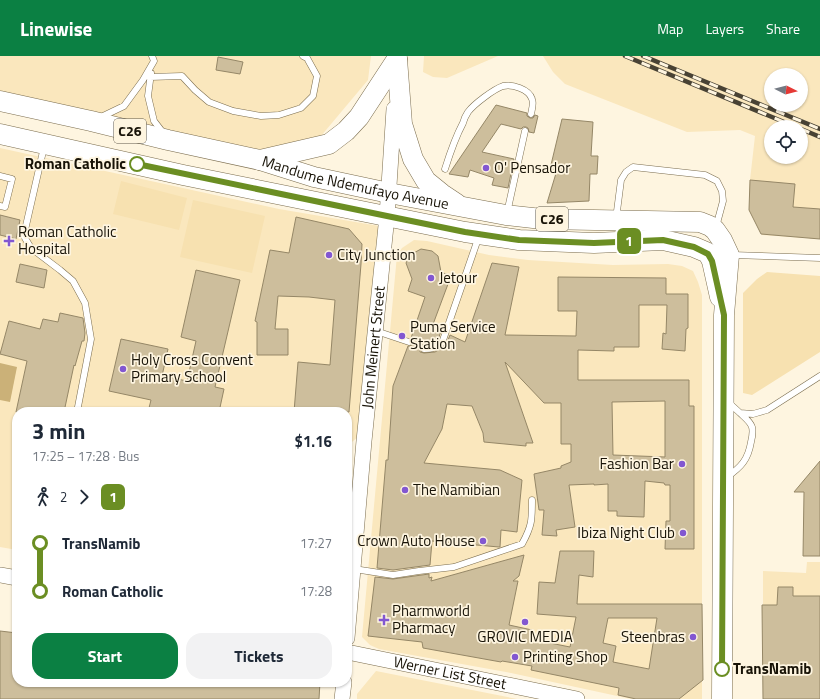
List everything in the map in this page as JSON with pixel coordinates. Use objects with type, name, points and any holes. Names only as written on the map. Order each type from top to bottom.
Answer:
[{"type":"main road","points":[[260,160],[330,144],[346,131],[359,117],[397,57]]},
{"type":"main road","points":[[397,57],[402,124],[413,159],[426,181],[462,207]]},
{"type":"main road","name":"Mandume Ndemufayo Avenue","points":[[0,101],[260,160],[314,177],[389,194],[506,215],[542,219],[700,222],[715,230]]},
{"type":"main road","name":"Mandume Ndemufayo Avenue","points":[[0,134],[183,174],[480,234],[519,240],[587,242],[663,240],[694,247],[720,258]]},
{"type":"main road","points":[[715,230],[722,240],[720,258],[724,315],[722,699]]},
{"type":"street","name":"John Meinert Street","points":[[352,559],[389,194],[397,57]]},
{"type":"street","points":[[0,575],[12,577]]},
{"type":"street","name":"Werner List Street","points":[[352,653],[577,699]]},
{"type":"street","points":[[342,699],[343,687]]},
{"type":"lane","points":[[150,76],[182,76],[209,102],[233,111],[261,116],[279,115],[301,108],[313,96],[317,76],[307,58],[303,56]]},
{"type":"lane","points":[[154,58],[148,96],[154,121],[168,140]]},
{"type":"lane","points":[[91,121],[124,106],[144,80],[154,58]]},
{"type":"lane","points":[[445,169],[457,134],[468,112],[480,100],[501,87],[515,87],[529,94],[532,98],[533,103],[531,114]]},
{"type":"lane","points":[[506,215],[526,130]]},
{"type":"lane","points":[[45,144],[25,230],[26,238],[31,248],[73,281],[85,303],[91,339],[78,407]]},
{"type":"lane","points":[[616,220],[621,180],[626,172],[633,167],[705,175],[717,181],[722,191],[723,201],[715,230]]},
{"type":"lane","points":[[0,176],[12,179],[5,207],[0,206]]},
{"type":"lane","points":[[424,349],[431,349],[442,343],[480,234]]},
{"type":"lane","points":[[720,258],[820,258]]},
{"type":"lane","points":[[376,331],[409,342]]},
{"type":"lane","points":[[740,413],[753,414],[767,410],[820,376]]},
{"type":"lane","points":[[723,397],[732,407],[748,420],[752,427],[751,444],[747,458],[732,473],[723,479]]},
{"type":"lane","points":[[352,569],[393,575],[454,567],[522,544],[529,531],[532,519],[532,500]]},
{"type":"shaded area","points":[[0,56],[371,56],[368,80],[321,136],[260,152],[0,93]]},
{"type":"shaded area","points":[[424,56],[498,56],[447,78],[433,77],[423,72]]},
{"type":"shaded area","points":[[543,56],[820,56],[820,239],[762,235],[749,210],[750,180],[755,136],[740,130],[687,132],[565,84],[553,72]]},
{"type":"shaded area","name":"Holy Cross Convent Primary School","points":[[0,148],[279,209],[379,226],[358,437],[352,442],[352,407],[12,407],[12,549],[0,547]]},
{"type":"shaded area","points":[[121,181],[187,198],[179,230],[113,214]]},
{"type":"shaded area","points":[[193,200],[265,216],[252,273],[180,257]]},
{"type":"shaded area","points":[[414,240],[427,241],[489,255],[528,260],[613,265],[668,264],[682,266],[693,271],[702,295],[702,699],[631,699],[511,673],[379,649],[370,645],[362,637],[397,255],[402,248]]},
{"type":"shaded area","points":[[767,272],[820,276],[820,352],[752,395],[743,393],[743,293],[757,279]]},
{"type":"shaded area","points":[[0,363],[17,367],[10,402],[0,400]]},
{"type":"shaded area","name":"TransNamib","points":[[807,562],[820,562],[820,699],[763,699],[763,571],[806,573]]},
{"type":"shaded area","points":[[376,671],[517,699],[357,699],[357,694]]},
{"type":"building","points":[[218,57],[243,62],[240,74],[216,70]]},
{"type":"building","points":[[496,105],[527,113],[527,116],[530,118],[533,118],[535,115],[538,116],[534,133],[529,132],[528,128],[526,127],[521,129],[501,124],[482,152],[514,159],[508,188],[492,185],[494,178],[470,170],[468,177],[449,174]]},
{"type":"building","points":[[562,119],[593,122],[591,156],[598,156],[597,174],[590,174],[589,201],[547,203],[557,170],[550,169]]},
{"type":"building","points":[[750,180],[795,184],[793,207],[820,209],[820,239],[761,234],[749,210]]},
{"type":"building","points":[[0,215],[20,220],[16,239],[0,235]]},
{"type":"building","points":[[296,217],[349,229],[362,244],[349,407],[294,407],[298,362],[330,365],[335,300],[278,296],[275,329],[288,329],[288,355],[257,355],[257,322],[255,321],[270,250],[289,253]]},
{"type":"building","points":[[421,249],[432,251],[438,256],[441,272],[451,276],[432,327],[441,331],[438,340],[432,344],[421,345],[420,352],[424,353],[435,352],[442,348],[446,345],[450,335],[465,342],[492,263],[519,267],[505,335],[576,336],[577,311],[558,311],[558,277],[666,278],[666,294],[688,294],[688,328],[686,329],[685,351],[662,349],[663,333],[666,334],[667,305],[639,305],[639,347],[614,347],[614,351],[578,350],[578,380],[689,380],[689,406],[694,406],[694,549],[665,549],[666,521],[670,521],[670,485],[645,481],[644,517],[617,516],[617,511],[608,511],[608,484],[569,485],[575,527],[556,530],[557,536],[542,535],[544,510],[539,510],[534,474],[561,468],[561,466],[571,462],[571,444],[561,444],[561,403],[544,403],[505,362],[533,443],[526,443],[526,446],[484,442],[483,433],[472,406],[447,404],[442,429],[424,463],[500,470],[522,480],[517,532],[501,530],[500,547],[432,541],[430,565],[393,570],[377,568],[386,460],[388,460],[393,386],[408,346],[413,344],[411,338],[425,297],[408,291],[412,279],[406,263],[410,255]],"holes":[[[665,401],[665,457],[613,455],[612,402]]]},
{"type":"building","points":[[20,264],[47,270],[44,288],[16,282]]},
{"type":"building","points":[[196,270],[240,280],[215,387],[224,389],[220,407],[149,407],[151,400],[109,391],[121,339],[168,349],[162,376],[187,381],[196,341],[181,337]]},
{"type":"building","points":[[60,313],[83,318],[85,333],[84,341],[82,341],[75,366],[74,365],[65,407],[17,407],[27,361],[0,354],[9,321],[40,329],[43,319],[58,322]]},
{"type":"building","points":[[820,461],[820,556],[803,556],[804,492],[794,492]]},
{"type":"building","points":[[560,551],[594,551],[593,577],[579,575],[577,604],[702,604],[703,680],[679,699],[636,699],[618,695],[619,688],[531,670],[532,666],[423,648],[422,642],[368,636],[375,577],[393,579],[429,574],[429,578],[432,577],[431,581],[524,555],[519,576],[513,581],[518,581],[509,625],[532,630],[530,639],[570,647],[576,617],[537,614],[539,582],[555,583]],"holes":[[[608,618],[657,618],[649,669],[613,662],[616,646],[603,643]]]},
{"type":"building","name":"TransNamib","points":[[778,587],[793,587],[793,596],[820,596],[820,699],[763,699],[762,605],[777,605]]},
{"type":"building","points":[[0,631],[12,632],[12,687],[320,687],[319,699],[0,699]]},
{"type":"railway","points":[[625,56],[779,120]]},
{"type":"railway","points":[[643,56],[820,129]]},
{"type":"railway","points":[[808,132],[820,137]]},
{"type":"bus line","name":"1","points":[[137,164],[465,232],[519,240],[594,243],[663,240],[694,247],[708,254],[712,261],[724,315],[722,669]]},
{"type":"place","name":"Roman Catholic","points":[[137,164]]},
{"type":"place","name":"O' Pensador","points":[[486,168]]},
{"type":"place","name":"Roman Catholic Hospital","points":[[9,241]]},
{"type":"place","name":"City Junction","points":[[329,255]]},
{"type":"place","name":"Jetour","points":[[431,278]]},
{"type":"place","name":"Puma Service Station","points":[[402,336]]},
{"type":"place","name":"Holy Cross Convent Primary School","points":[[123,369]]},
{"type":"place","name":"Fashion Bar","points":[[682,464]]},
{"type":"place","name":"The Namibian","points":[[405,490]]},
{"type":"place","name":"Ibiza Night Club","points":[[683,533]]},
{"type":"place","name":"Crown Auto House","points":[[483,541]]},
{"type":"place","name":"Pharmworld Pharmacy","points":[[384,620]]},
{"type":"place","name":"GROVIC MEDIA","points":[[525,622]]},
{"type":"place","name":"Steenbras","points":[[693,637]]},
{"type":"place","name":"Printing Shop","points":[[515,657]]},
{"type":"place","name":"TransNamib","points":[[722,669]]}]
